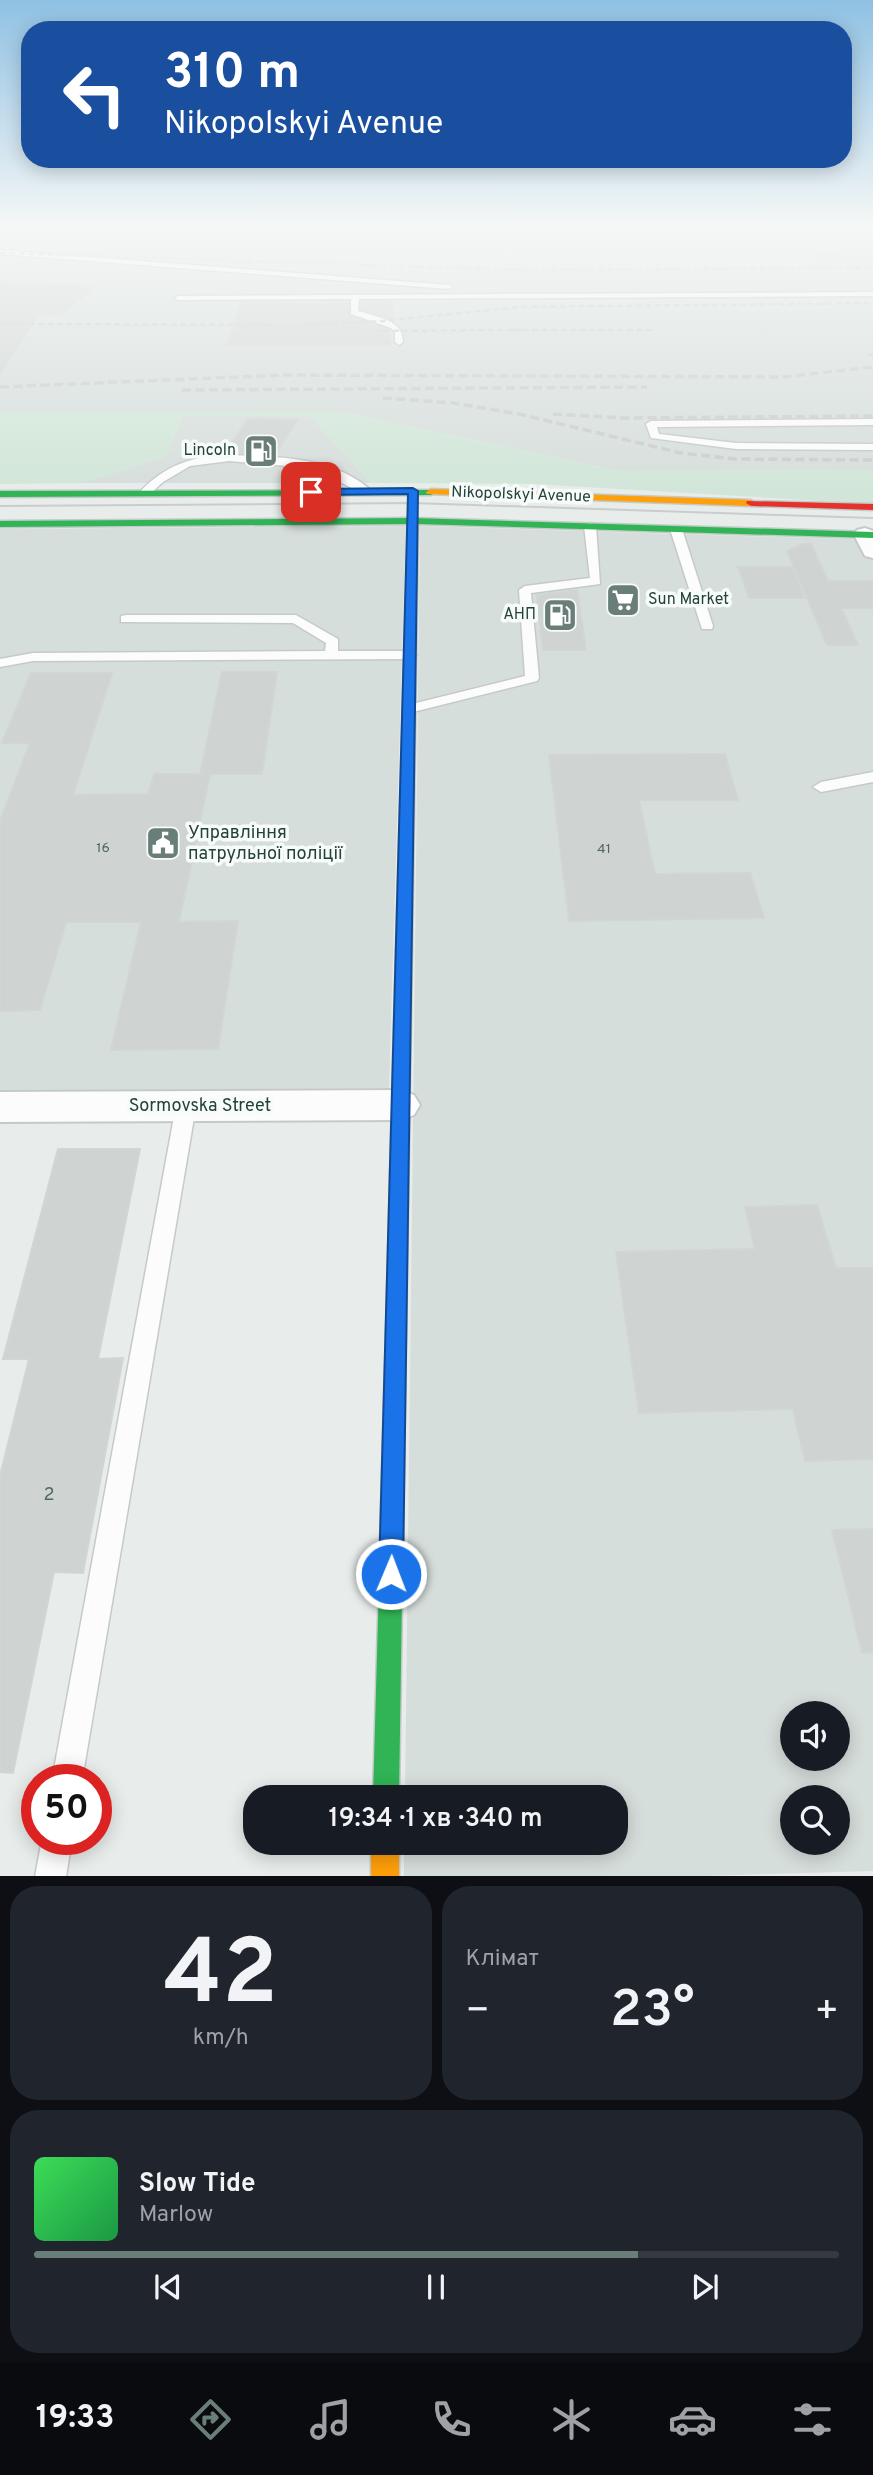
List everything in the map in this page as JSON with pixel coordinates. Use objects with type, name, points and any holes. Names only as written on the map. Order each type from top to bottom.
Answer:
[{"type":"main road","name":"Nikopolskyi Avenue","points":[[0,494],[413,491],[873,507]]},
{"type":"main road","points":[[386,1785],[413,491]]},
{"type":"main road","name":"Nikopolskyi Avenue","points":[[0,524],[412,521],[676,529],[871,541]]},
{"type":"main road","points":[[385,1855],[385,1876]]},
{"type":"street","name":"Sormovska Street","points":[[0,1107],[401,1105]]},
{"type":"lane","points":[[361,315],[394,327],[399,331],[399,342]]},
{"type":"lane","points":[[873,422],[651,424],[655,436],[679,440],[757,447],[873,447]]},
{"type":"lane","points":[[145,493],[171,470],[194,461],[221,457],[310,464],[366,491]]},
{"type":"lane","points":[[409,709],[532,678],[524,590],[596,581],[590,526]]},
{"type":"lane","points":[[676,529],[707,626]]},
{"type":"lane","points":[[126,620],[296,619],[333,642],[331,656]]},
{"type":"lane","points":[[0,663],[33,657],[410,655]]},
{"type":"lane","points":[[821,788],[873,777]]},
{"type":"lane","points":[[70,1764],[186,1106]]},
{"type":"lane","points":[[50,1876],[54,1855]]},
{"type":"shaded area","points":[[0,315],[873,315],[873,470],[619,471],[341,412],[0,412]]},
{"type":"shaded area","points":[[183,416],[310,416],[371,483],[80,483],[165,457]]},
{"type":"shaded area","points":[[406,526],[389,1088],[0,1091],[0,529]]},
{"type":"shaded area","points":[[420,526],[873,540],[873,1871],[707,1876],[404,1876],[404,1855],[628,1855],[628,1785],[405,1785]]},
{"type":"green space","points":[[0,412],[341,412],[619,471],[873,470],[873,504],[533,484],[371,483],[310,416],[183,416],[165,457],[80,483],[0,484]]},
{"type":"building","points":[[0,315],[39,315],[0,374]]},
{"type":"building","points":[[237,315],[350,315],[390,330],[391,345],[227,345]]},
{"type":"building","points":[[377,315],[392,315],[392,320]]},
{"type":"building","points":[[248,419],[297,420],[275,455],[225,453]]},
{"type":"building","points":[[803,544],[811,544],[828,581],[873,581],[873,608],[841,608],[858,645],[827,645],[787,551]]},
{"type":"building","points":[[738,567],[792,567],[804,598],[749,598]]},
{"type":"building","points":[[577,590],[586,650],[543,650],[537,595]]},
{"type":"building","points":[[222,672],[277,672],[262,774],[200,774]]},
{"type":"building","points":[[31,673],[112,673],[73,795],[148,794],[154,774],[210,774],[179,922],[238,921],[218,1049],[111,1050],[141,922],[66,922],[40,1010],[0,1011],[0,821],[30,743],[2,743]]},
{"type":"building","points":[[725,754],[738,800],[639,800],[655,874],[750,873],[764,918],[569,921],[549,755]]},
{"type":"building","points":[[58,1149],[140,1149],[98,1359],[123,1358],[83,1573],[54,1572],[13,1773],[0,1772],[0,1476],[29,1359],[3,1359]]},
{"type":"building","points":[[817,1205],[836,1268],[873,1268],[873,1459],[805,1461],[793,1409],[639,1413],[616,1252],[755,1249],[745,1207]]},
{"type":"building","points":[[873,1529],[873,1652],[862,1653],[832,1530]]},
{"type":"tram line","points":[[0,506],[413,503],[873,518]]},
{"type":"railway","points":[[0,324],[303,325],[446,315]]},
{"type":"railway","points":[[513,330],[521,330]]},
{"type":"railway","points":[[374,331],[521,330]]},
{"type":"railway","points":[[521,330],[652,330]]},
{"type":"railway","points":[[868,355],[873,354]]},
{"type":"railway","points":[[0,387],[286,375],[784,377],[873,367]]},
{"type":"railway","points":[[182,390],[647,387]]},
{"type":"railway","points":[[383,398],[453,403],[519,414],[681,453],[735,459],[873,460]]},
{"type":"railway","points":[[553,414],[623,418],[873,416]]},
{"type":"traffic: fast","points":[[0,494],[431,492]]},
{"type":"traffic: fast","points":[[404,950],[413,521]]},
{"type":"traffic: fast","points":[[0,524],[413,521],[873,535]]},
{"type":"traffic: fast","points":[[386,1785],[396,1333]]},
{"type":"traffic: slow","points":[[431,492],[751,503]]},
{"type":"traffic: slow","points":[[396,1333],[404,950]]},
{"type":"traffic: slow","points":[[385,1855],[385,1876]]},
{"type":"traffic: jam","points":[[751,503],[873,507]]},
{"type":"place","name":"Lincoln","points":[[261,451]]},
{"type":"place","name":"Sun Market","points":[[623,600]]},
{"type":"place","name":"АНП","points":[[560,615]]},
{"type":"place","name":"Управління патрульної поліції","points":[[163,843]]},
{"type":"route","points":[[311,492],[413,491],[391,1574]]}]
